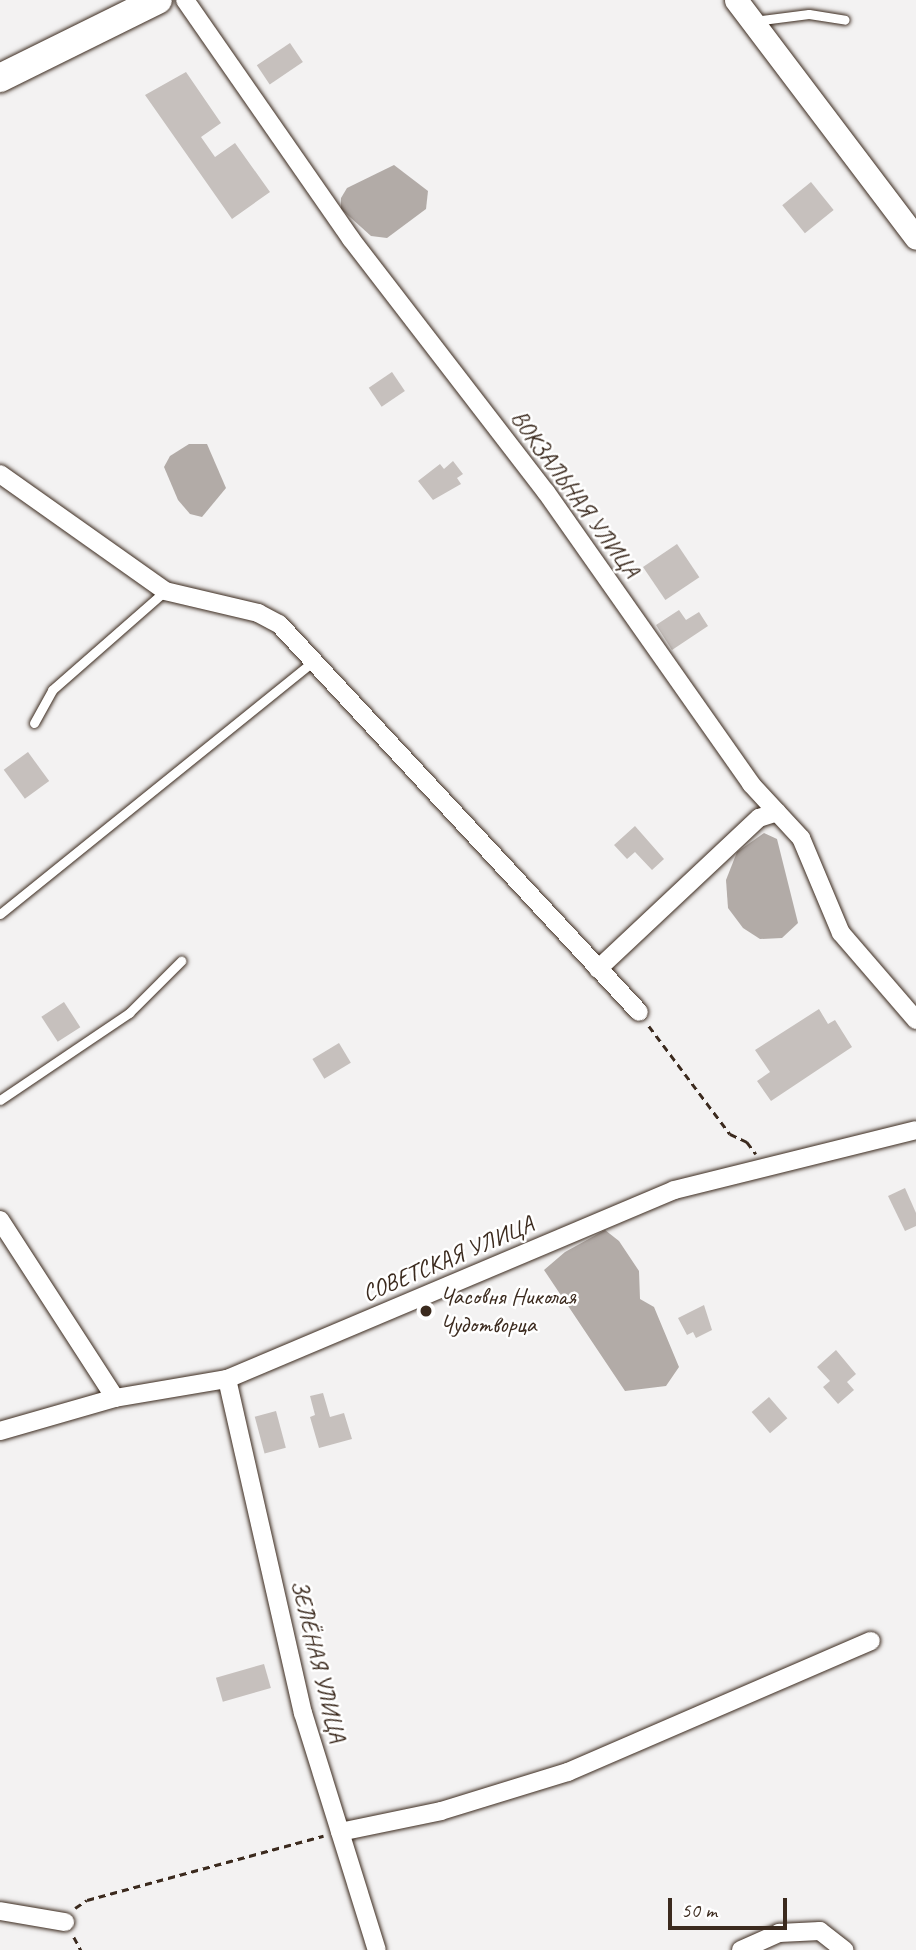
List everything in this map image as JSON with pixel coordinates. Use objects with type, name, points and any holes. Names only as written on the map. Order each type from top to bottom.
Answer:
[{"type":"main road","points":[[0,78],[158,0]]},
{"type":"street","name":"ВОКЗАЛЬНАЯ УЛИЦА","points":[[185,0],[352,239],[546,492],[751,784],[801,838],[841,933],[916,1020]]},
{"type":"street","points":[[736,0],[916,238]]},
{"type":"street","points":[[0,474],[165,591],[258,613],[279,624],[639,1012]]},
{"type":"street","points":[[598,969],[760,818],[777,812]]},
{"type":"street","name":"СОВЕТСКАЯ УЛИЦА","points":[[0,1431],[116,1398],[227,1379],[674,1190],[916,1130]]},
{"type":"street","points":[[0,1220],[116,1398]]},
{"type":"street","name":"ЗЕЛЁНАЯ УЛИЦА","points":[[227,1379],[303,1713],[377,1950]]},
{"type":"street","points":[[340,1832],[441,1811],[568,1772],[871,1641]]},
{"type":"street","points":[[0,1910],[65,1922]]},
{"type":"street","points":[[741,1950],[779,1933],[820,1931],[844,1950]]},
{"type":"lane","points":[[752,21],[809,14],[845,20]]},
{"type":"lane","points":[[34,723],[52,690],[165,591]]},
{"type":"lane","points":[[0,914],[312,662]]},
{"type":"lane","points":[[0,1100],[129,1013],[181,961]]},
{"type":"path","points":[[639,1012],[730,1134],[747,1142],[765,1166]]},
{"type":"path","points":[[65,1922],[87,1900],[340,1832]]},
{"type":"shaded area","points":[[394,165],[428,191],[426,209],[387,238],[371,236],[341,209],[341,198],[347,188]]},
{"type":"shaded area","points":[[189,444],[207,444],[226,488],[202,517],[190,514],[178,500],[164,467],[170,456]]},
{"type":"shaded area","points":[[764,833],[777,839],[798,923],[782,938],[760,939],[743,928],[728,908],[726,880],[737,852]]},
{"type":"shaded area","points":[[605,1230],[619,1241],[639,1271],[640,1299],[654,1307],[679,1367],[666,1386],[625,1391],[544,1270],[565,1252]]},
{"type":"building","points":[[290,43],[303,62],[270,84],[257,65]]},
{"type":"building","points":[[186,72],[221,123],[201,137],[215,157],[235,143],[270,192],[232,219],[145,95]]},
{"type":"building","points":[[811,182],[834,210],[805,233],[782,205]]},
{"type":"building","points":[[392,372],[405,391],[382,407],[369,388]]},
{"type":"building","points":[[453,461],[463,474],[457,478],[461,484],[433,500],[418,481],[440,464],[444,469]]},
{"type":"building","points":[[677,544],[699,577],[665,600],[643,567]]},
{"type":"building","points":[[679,610],[686,620],[699,612],[708,626],[672,650],[656,625]]},
{"type":"building","points":[[28,752],[49,781],[25,799],[4,770]]},
{"type":"building","points":[[635,826],[664,859],[652,870],[635,852],[627,859],[614,845]]},
{"type":"building","points":[[64,1002],[80,1027],[58,1042],[41,1017]]},
{"type":"building","points":[[819,1009],[828,1024],[835,1020],[852,1047],[771,1101],[757,1081],[770,1072],[755,1050]]},
{"type":"building","points":[[339,1043],[351,1063],[324,1079],[312,1059]]},
{"type":"building","points":[[905,1188],[916,1213],[916,1226],[905,1231],[888,1196]]},
{"type":"building","points":[[704,1305],[712,1330],[696,1338],[693,1332],[687,1335],[678,1318]]},
{"type":"building","points":[[836,1350],[856,1374],[847,1382],[854,1390],[838,1404],[823,1387],[830,1381],[817,1367]]},
{"type":"building","points":[[323,1393],[330,1417],[344,1413],[352,1439],[319,1448],[310,1417],[315,1415],[310,1396]]},
{"type":"building","points":[[769,1397],[787,1418],[770,1433],[752,1412]]},
{"type":"building","points":[[276,1411],[286,1448],[265,1453],[255,1417]]},
{"type":"building","points":[[264,1664],[271,1688],[223,1702],[216,1678]]},
{"type":"place","name":"Часовня Николая Чудотворца","points":[[426,1311]]}]
